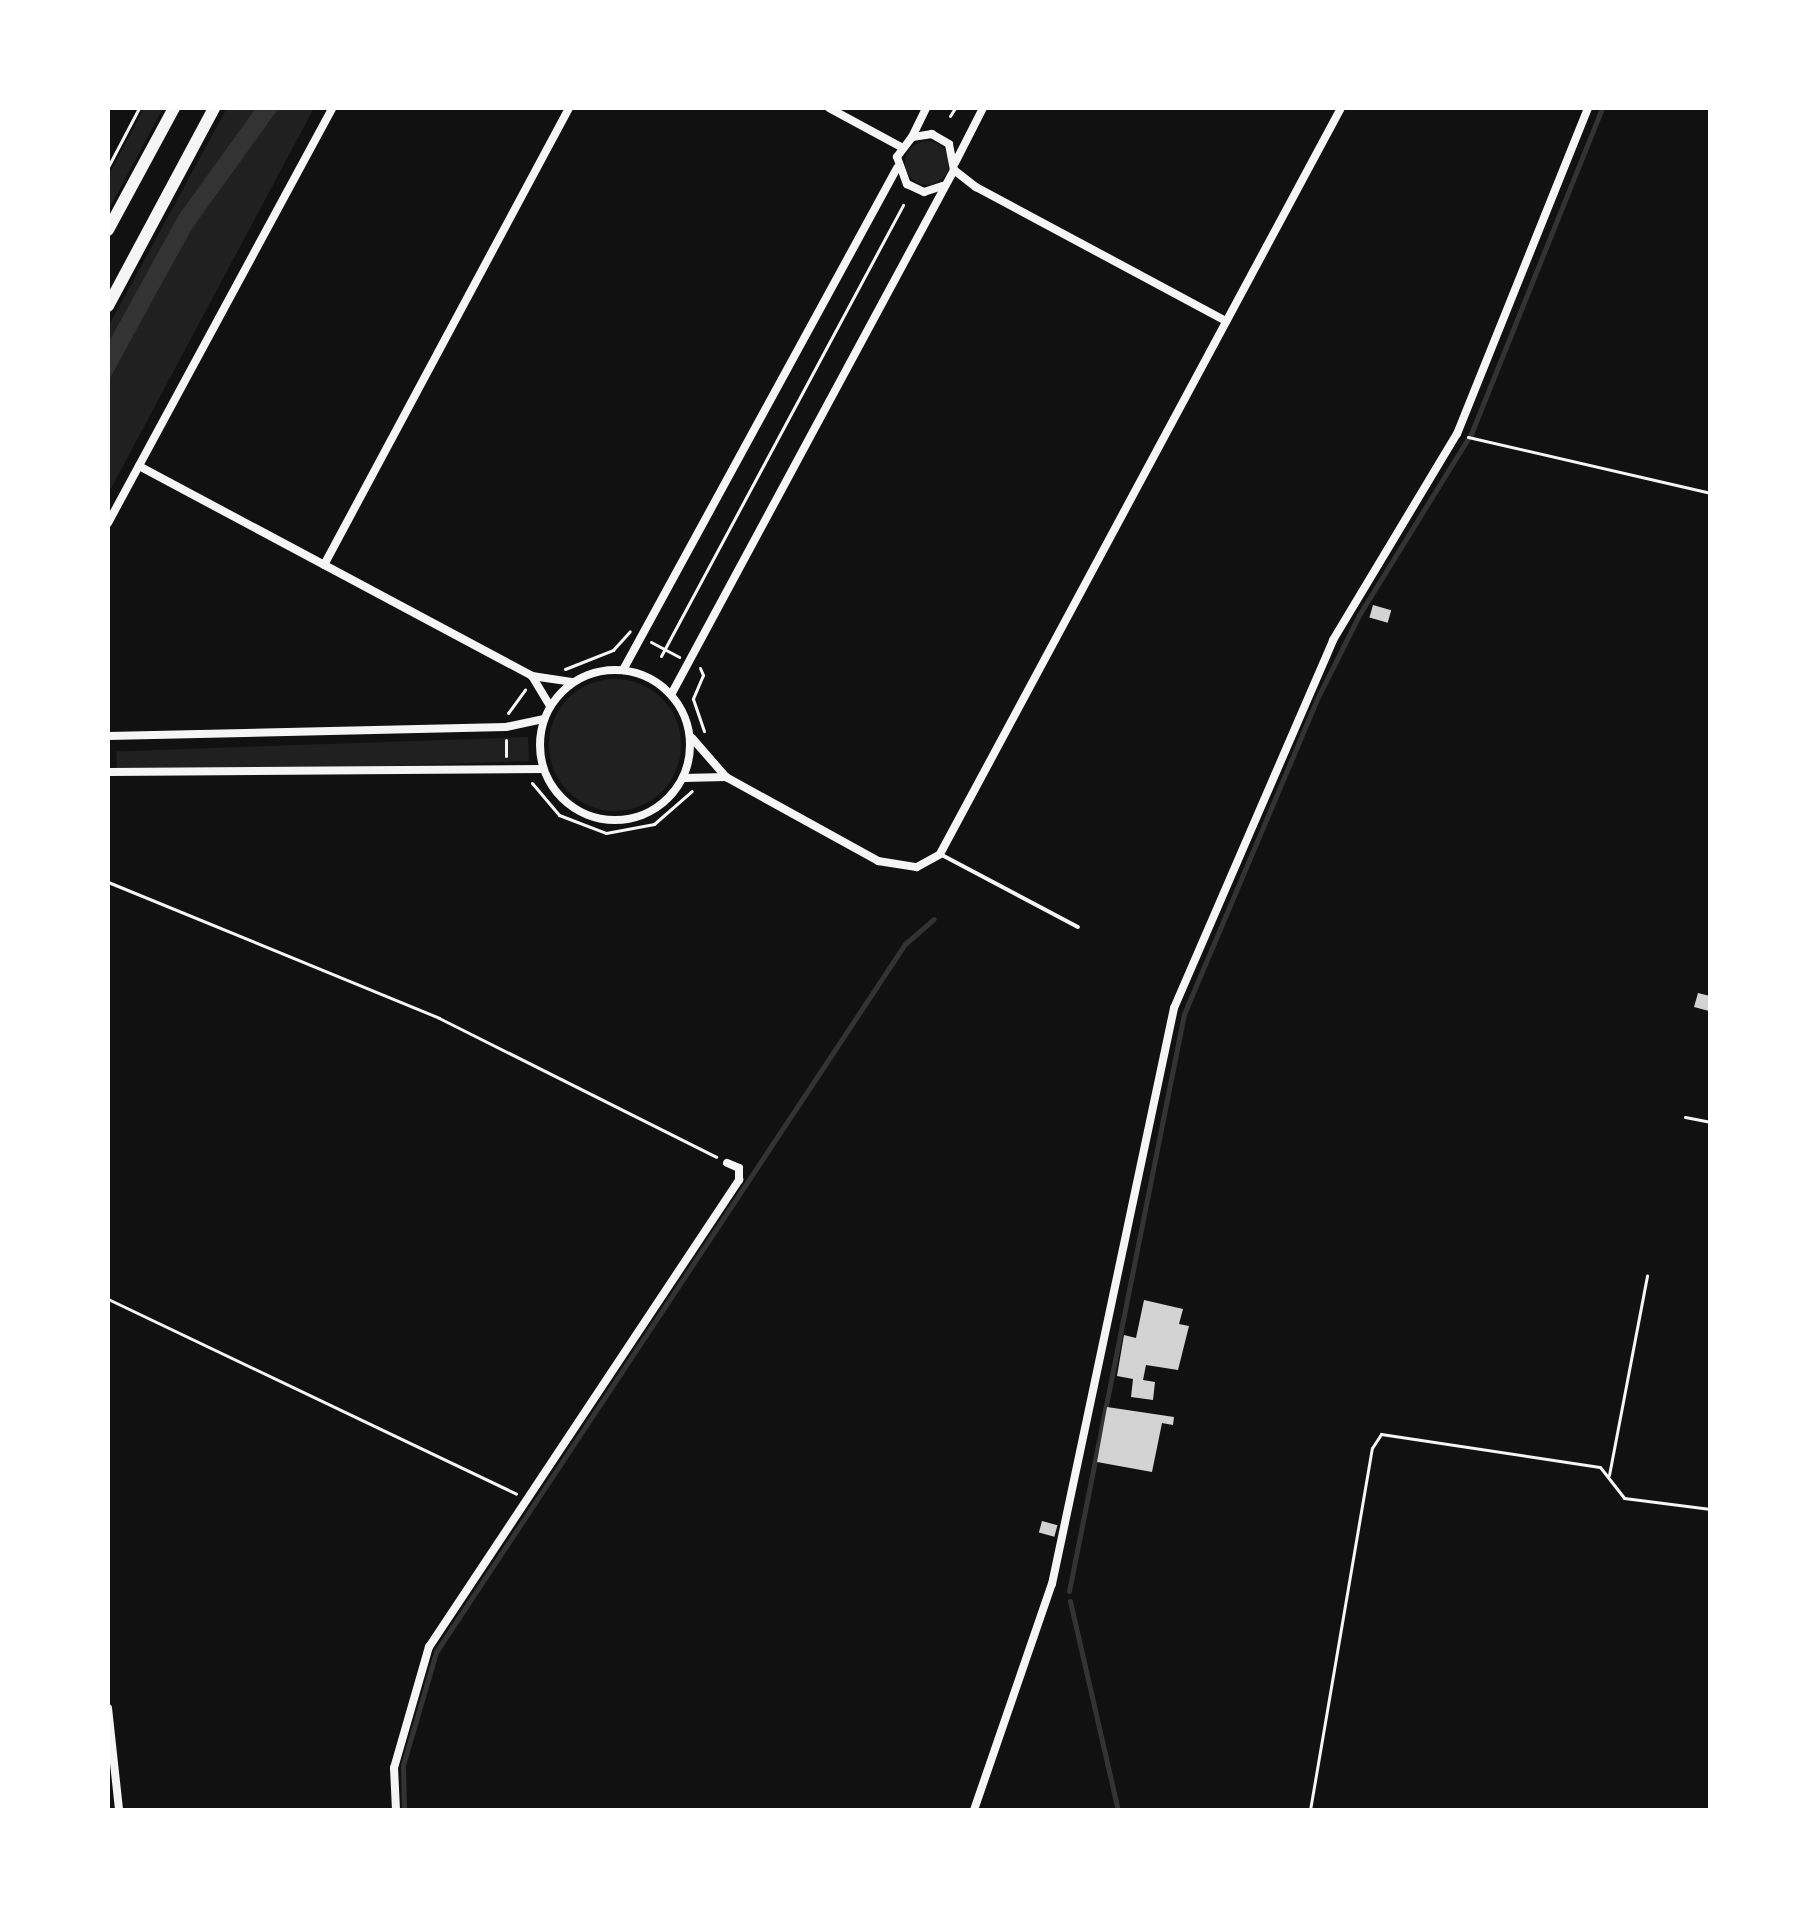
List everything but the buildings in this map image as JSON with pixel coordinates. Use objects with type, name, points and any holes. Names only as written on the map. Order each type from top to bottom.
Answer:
[{"type":"main road","points":[[108,230],[174,108]]},
{"type":"main road","points":[[108,306],[214,108]]},
{"type":"street","points":[[108,523],[332,108]]},
{"type":"street","points":[[324,565],[569,108]]},
{"type":"street","points":[[829,108],[901,147]]},
{"type":"street","points":[[623,670],[897,168],[901,147],[912,137],[926,108]]},
{"type":"street","points":[[672,693],[955,166],[983,108]]},
{"type":"street","points":[[692,738],[684,778],[649,812],[624,820],[599,819],[565,801],[543,769],[539,744],[550,706],[572,682],[605,670],[623,670],[648,676],[672,693],[692,738],[726,777],[878,861],[917,867],[940,854],[1341,108]]},
{"type":"street","points":[[974,1810],[1052,1584],[1174,1008],[1333,640],[1457,434],[1588,108]]},
{"type":"street","points":[[912,137],[932,134],[949,144],[955,166],[976,187],[1226,321]]},
{"type":"street","points":[[897,168],[907,184],[924,192],[943,186]]},
{"type":"street","points":[[139,466],[532,676],[572,682]]},
{"type":"street","points":[[532,676],[550,706]]},
{"type":"street","points":[[108,736],[506,727],[544,719]]},
{"type":"street","points":[[108,772],[543,769]]},
{"type":"street","points":[[684,778],[726,777]]},
{"type":"street","points":[[396,1810],[394,1768],[429,1647],[739,1180],[739,1168],[727,1163]]},
{"type":"street","points":[[108,1708],[119,1810]]},
{"type":"lane","points":[[940,854],[1078,927]]},
{"type":"path","points":[[108,167],[139,108]]},
{"type":"path","points":[[950,116],[955,108]]},
{"type":"path","points":[[661,656],[903,205]]},
{"type":"path","points":[[1476,439],[1710,493]]},
{"type":"path","points":[[556,670],[606,655],[627,629],[702,670],[693,699],[706,738]]},
{"type":"path","points":[[532,676],[506,716],[506,769],[513,781],[531,782],[559,815],[606,833],[654,824],[702,785]]},
{"type":"path","points":[[108,882],[439,1018],[727,1163]]},
{"type":"path","points":[[1685,1117],[1710,1122]]},
{"type":"path","points":[[1609,1475],[1647,1276]]},
{"type":"path","points":[[108,1299],[526,1499]]},
{"type":"path","points":[[1310,1810],[1372,1448],[1381,1434],[1600,1467],[1624,1498],[1710,1509]]},
{"type":"shaded area","points":[[144,108],[163,108],[108,211],[108,176]]},
{"type":"shaded area","points":[[227,108],[314,108],[108,494],[108,327]]},
{"type":"shaded area","points":[[927,141],[943,147],[949,163],[943,179],[927,185],[911,179],[905,163],[911,147]]},
{"type":"shaded area","points":[[615,679],[640,684],[661,699],[676,720],[681,745],[676,770],[661,791],[640,806],[615,811],[590,806],[569,791],[554,770],[549,745],[554,720],[569,699],[590,684]]},
{"type":"shaded area","points":[[528,737],[529,761],[117,775],[116,751]]},
{"type":"waterway","points":[[108,362],[187,219],[267,108]]},
{"type":"waterway","points":[[108,375],[187,230],[275,108]]},
{"type":"waterway","points":[[1069,1591],[1184,1014],[1316,701],[1359,615],[1471,434],[1602,108]]},
{"type":"waterway","points":[[404,1810],[403,1765],[436,1652],[905,944],[934,919]]},
{"type":"waterway","points":[[1070,1601],[1118,1810]]}]
